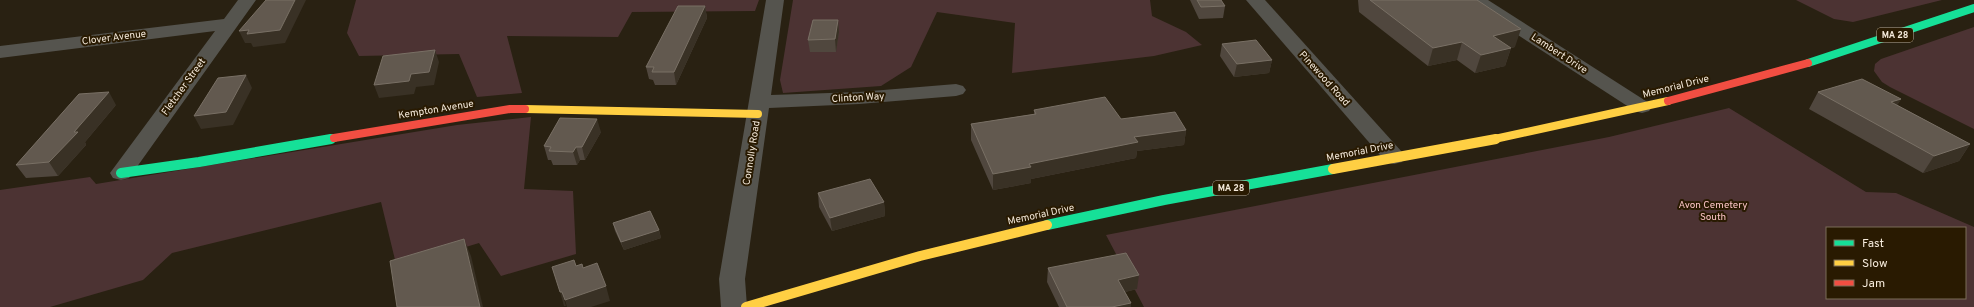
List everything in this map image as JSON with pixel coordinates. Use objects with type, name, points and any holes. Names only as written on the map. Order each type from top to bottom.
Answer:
[{"type":"main road","name":"Memorial Drive","points":[[746,307],[925,254],[1017,231],[1166,200],[1484,141],[1642,107],[1815,60],[1974,8]]},
{"type":"main road","name":"Kempton Avenue","points":[[121,173],[199,162],[424,122],[510,109],[758,108]]},
{"type":"street","name":"Fletcher Street","points":[[121,173],[246,0]]},
{"type":"street","name":"Connolly Road","points":[[734,307],[732,279],[775,0]]},
{"type":"street","name":"Pinewood Road","points":[[1255,0],[1394,157]]},
{"type":"street","name":"Lambert Drive","points":[[1476,0],[1642,107]]},
{"type":"street","name":"Clover Avenue","points":[[0,52],[229,24]]},
{"type":"street","name":"Clinton Way","points":[[758,108],[956,90]]},
{"type":"green space","points":[[356,0],[759,0],[755,11],[632,12],[618,37],[507,36],[522,93],[477,97],[459,54],[359,56],[347,33]]},
{"type":"green space","points":[[793,0],[1150,0],[1152,16],[1186,32],[1202,45],[1154,56],[1012,73],[1015,23],[937,12],[911,67],[881,86],[783,93],[780,80]]},
{"type":"green space","points":[[1796,0],[1942,0],[1853,22],[1834,19]]},
{"type":"green space","points":[[1974,27],[1974,129],[1890,87],[1882,82],[1874,71],[1875,64],[1881,59]]},
{"type":"green space","name":"Avon Cemetery South","points":[[1729,108],[1866,192],[1896,193],[1974,227],[1974,307],[1144,307],[1106,235],[1609,137]]},
{"type":"green space","points":[[531,117],[524,189],[573,191],[576,254],[501,276],[479,243],[397,268],[381,202],[172,253],[143,280],[50,307],[0,307],[0,190],[90,177],[96,184],[457,125]]},
{"type":"building","points":[[266,0],[295,0],[280,30],[247,34],[249,30],[239,31]]},
{"type":"building","points":[[1197,0],[1221,0],[1225,6],[1201,7]]},
{"type":"building","points":[[1370,0],[1477,0],[1521,29],[1493,36],[1511,48],[1481,55],[1462,42],[1433,48]]},
{"type":"building","points":[[678,6],[705,6],[674,72],[652,72],[654,67],[646,67]]},
{"type":"building","points":[[813,20],[838,20],[835,39],[808,40]]},
{"type":"building","points":[[1256,40],[1272,60],[1237,64],[1222,44]]},
{"type":"building","points":[[435,50],[429,72],[411,74],[409,81],[374,85],[383,56]]},
{"type":"building","points":[[246,75],[226,112],[194,116],[218,78]]},
{"type":"building","points":[[1862,79],[1901,99],[1891,102],[1970,144],[1934,156],[1818,92]]},
{"type":"building","points":[[109,92],[74,132],[78,132],[49,162],[16,165],[79,94]]},
{"type":"building","points":[[1105,97],[1121,119],[1175,112],[1186,130],[1134,137],[1138,142],[1029,164],[1031,167],[993,174],[971,124],[1036,114],[1034,110]]},
{"type":"building","points":[[560,118],[597,119],[582,147],[576,147],[573,152],[549,151],[551,147],[544,146]]},
{"type":"building","points":[[870,179],[884,202],[830,218],[818,193]]},
{"type":"building","points":[[650,211],[659,230],[621,242],[613,223]]},
{"type":"building","points":[[464,239],[480,307],[397,307],[390,261]]},
{"type":"building","points":[[1126,253],[1139,275],[1118,280],[1131,303],[1112,307],[1067,307],[1048,268]]},
{"type":"building","points":[[574,260],[576,266],[582,264],[583,268],[597,263],[606,286],[565,300],[562,292],[560,292],[552,267]]},
{"type":"traffic: fast","points":[[1808,63],[1974,8]]},
{"type":"traffic: fast","points":[[121,173],[199,162],[334,138]]},
{"type":"traffic: fast","points":[[1047,225],[1164,200],[1333,169]]},
{"type":"traffic: slow","points":[[1333,169],[1504,137],[1668,101]]},
{"type":"traffic: slow","points":[[525,109],[758,114]]},
{"type":"traffic: slow","points":[[746,307],[920,256],[1047,225]]},
{"type":"traffic: jam","points":[[1668,101],[1808,63]]},
{"type":"traffic: jam","points":[[334,138],[510,109],[525,109]]}]
